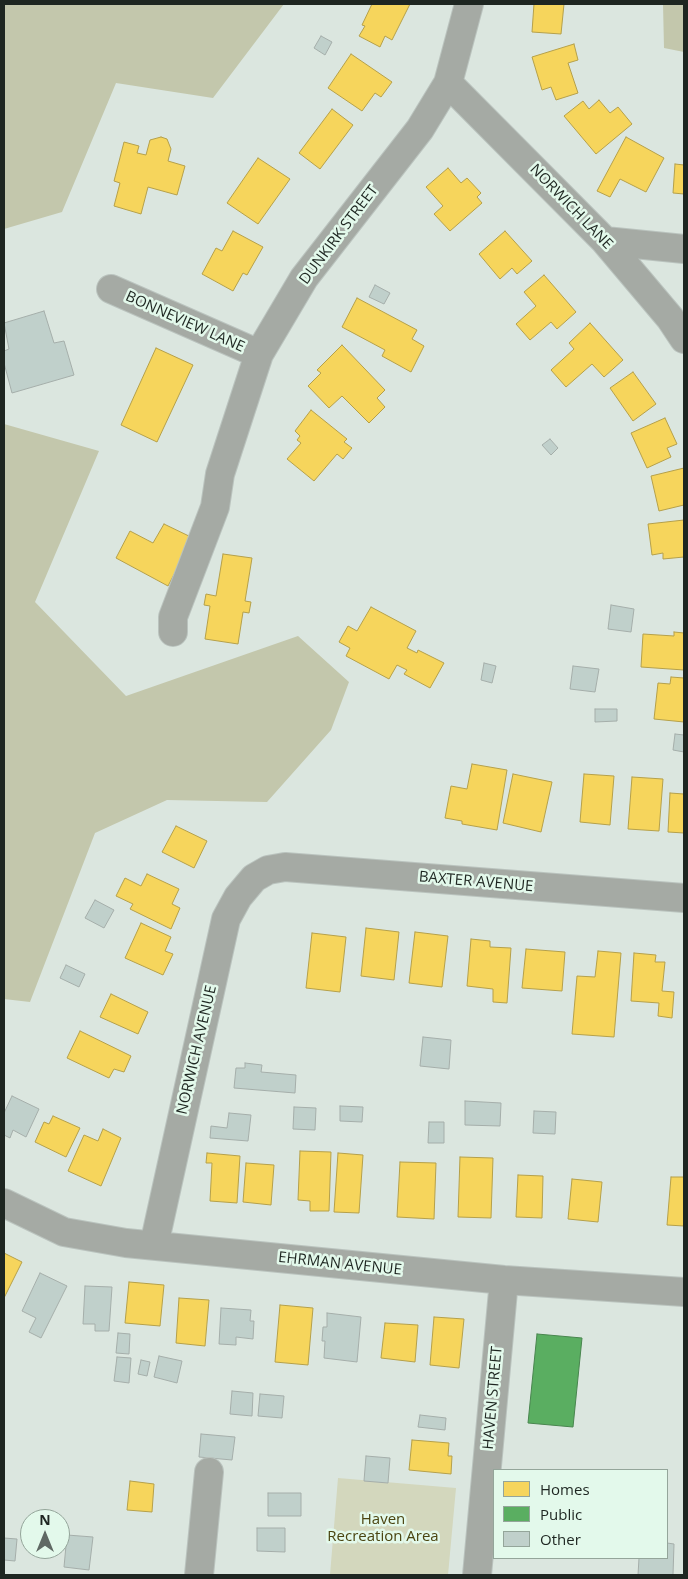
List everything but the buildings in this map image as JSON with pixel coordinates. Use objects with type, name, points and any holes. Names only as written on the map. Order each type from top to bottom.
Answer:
[{"type":"street","name":"DUNKIRK STREET","points":[[173,632],[173,618],[215,507],[220,474],[259,354],[304,278],[420,129],[448,83],[469,4]]},
{"type":"street","name":"NORWICH LANE","points":[[448,83],[605,241],[670,318],[684,339]]},
{"type":"street","points":[[605,241],[684,249]]},
{"type":"street","name":"BONNEVIEW LANE","points":[[111,290],[259,354]]},
{"type":"street","name":"BAXTER AVENUE","points":[[268,870],[285,867],[684,898]]},
{"type":"street","name":"NORWICH AVENUE","points":[[154,1245],[226,919],[238,897],[254,878],[268,870]]},
{"type":"street","name":"EHRMAN AVENUE","points":[[4,1203],[64,1232],[126,1243],[504,1280],[684,1292]]},
{"type":"street","name":"HAVEN STREET","points":[[477,1575],[504,1280]]},
{"type":"street","points":[[199,1575],[209,1472]]},
{"type":"green space","points":[[4,4],[284,4],[213,98],[116,83],[62,212],[4,229]]},
{"type":"green space","points":[[663,4],[684,4],[684,52],[664,48]]},
{"type":"green space","points":[[4,424],[99,451],[35,602],[126,696],[298,636],[349,682],[331,730],[267,802],[167,800],[95,833],[30,1002],[4,999]]},
{"type":"green space","name":"Haven Recreation Area","points":[[338,1478],[456,1488],[448,1575],[330,1575]]}]
